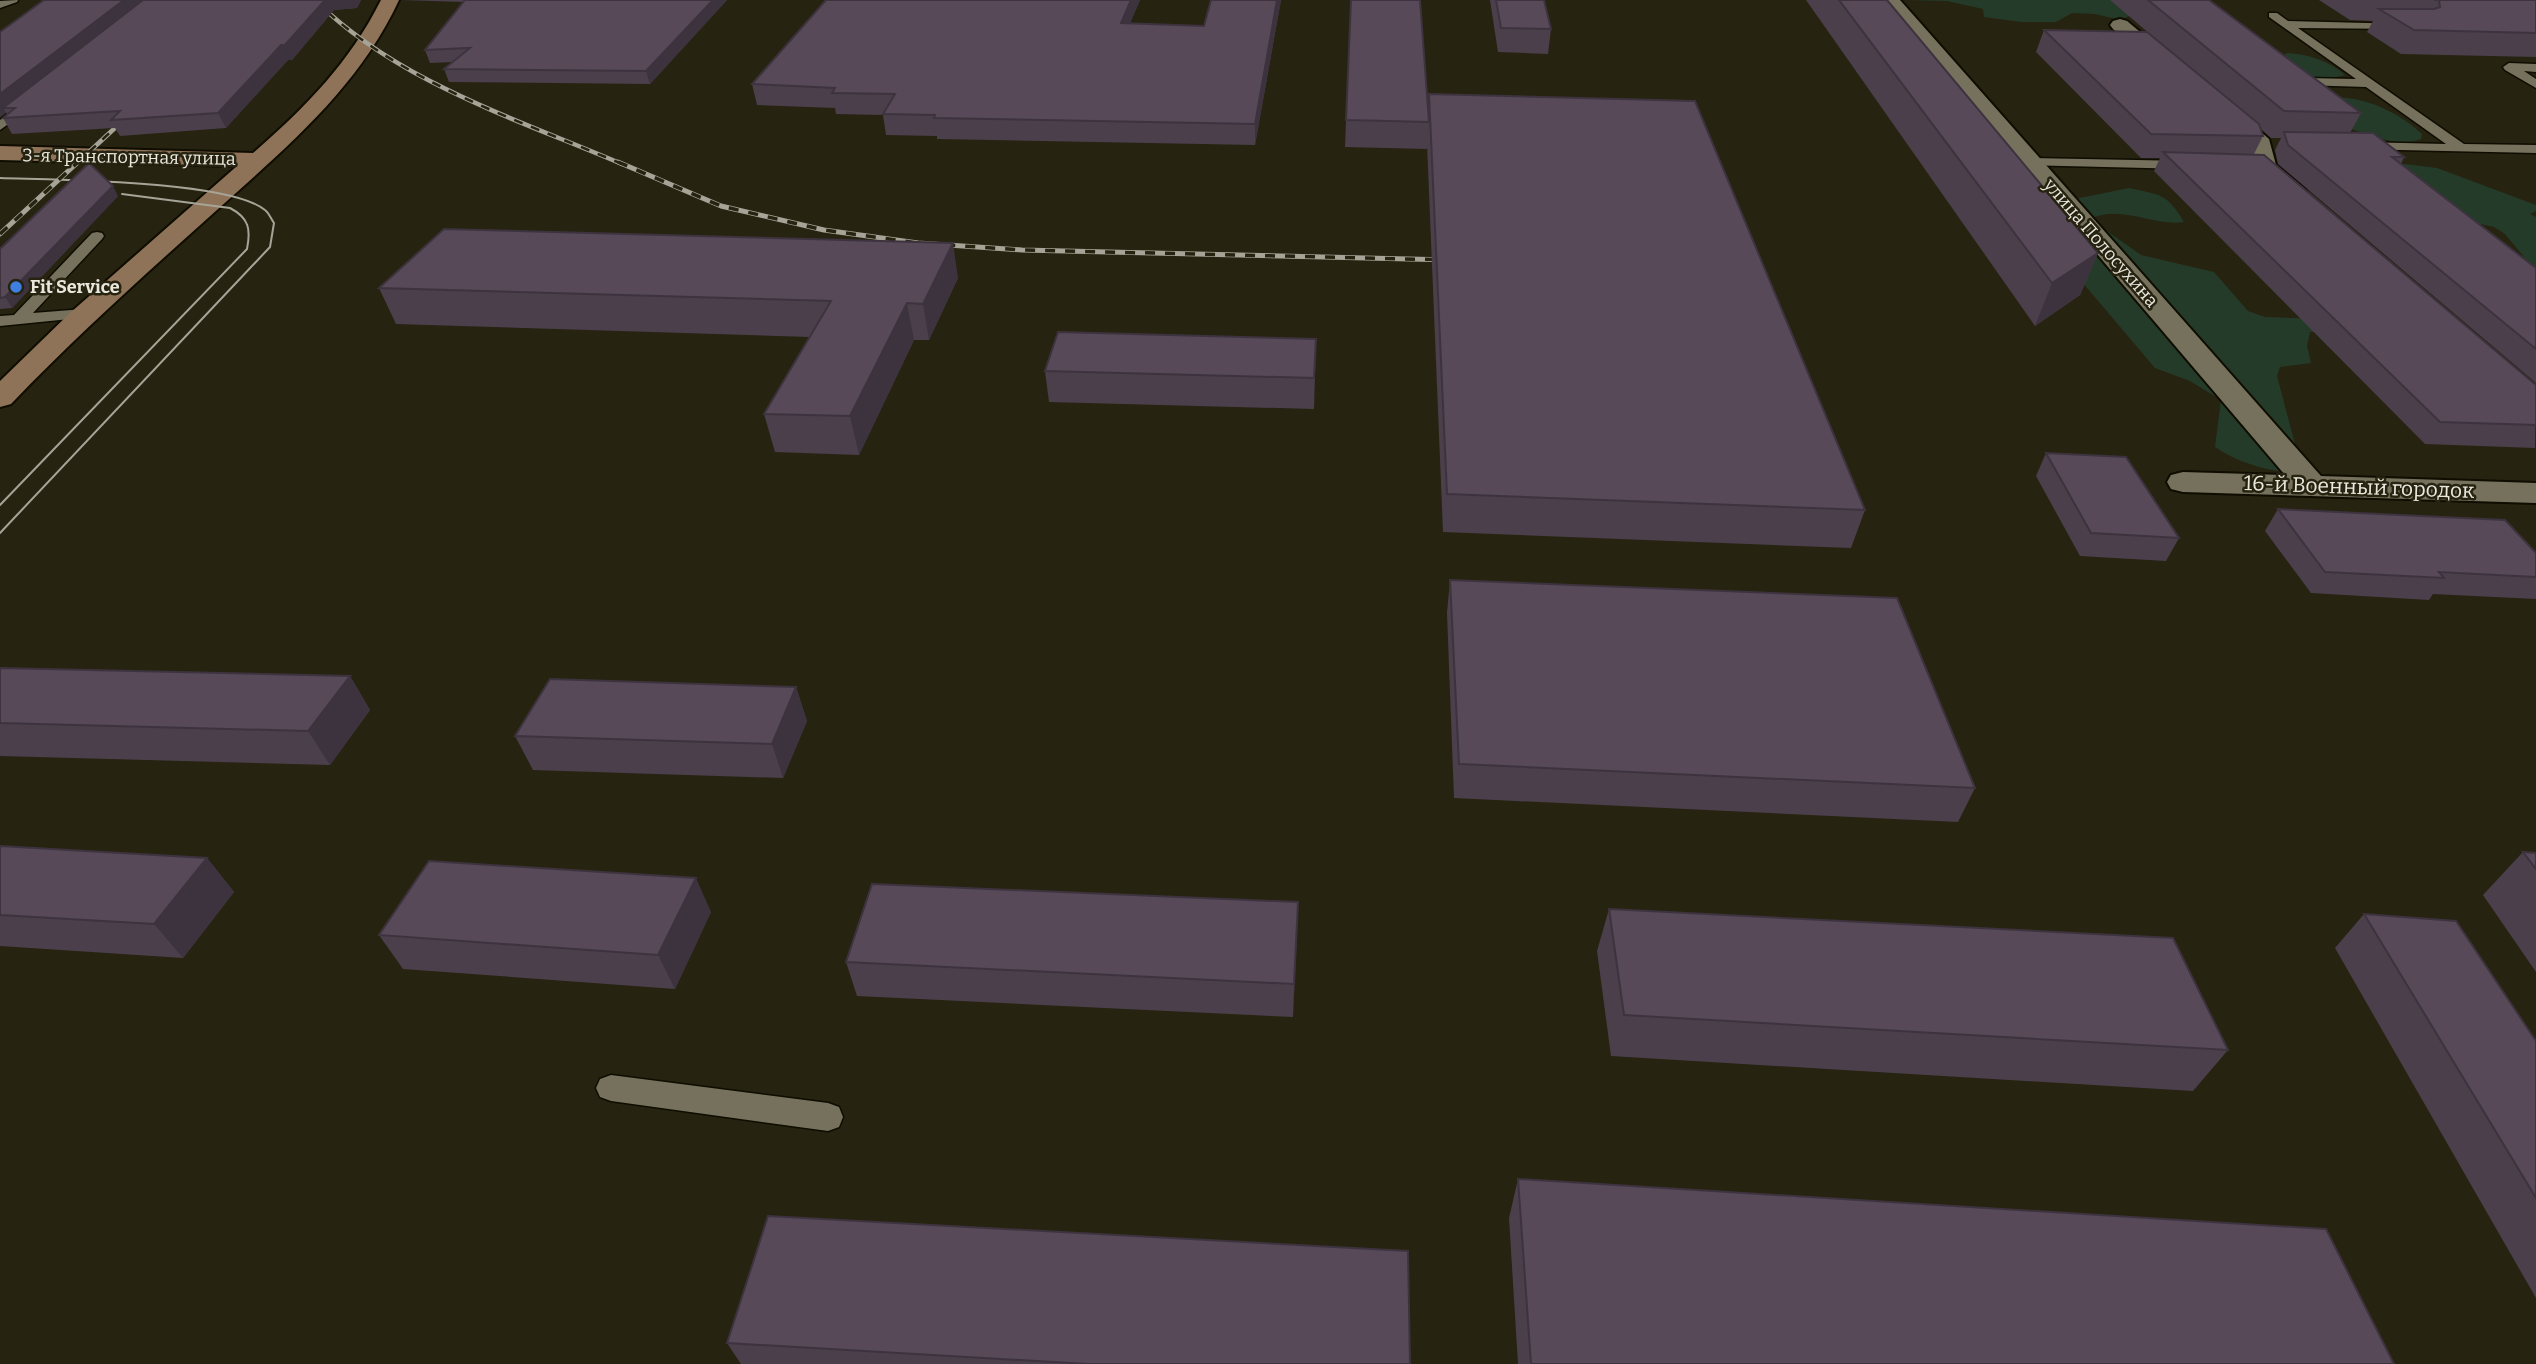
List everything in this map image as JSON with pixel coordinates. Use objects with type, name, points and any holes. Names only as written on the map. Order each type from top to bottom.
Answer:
[{"type":"main road","points":[[0,398],[84,314],[258,160],[344,77],[368,44],[390,0]]},
{"type":"main road","name":"3-я Транспортная улица","points":[[0,153],[258,160]]},
{"type":"street","name":"улица Полосухина","points":[[1890,0],[2312,486]]},
{"type":"street","points":[[2120,25],[2196,89],[2317,212]]},
{"type":"street","name":"16-й Военный городок","points":[[2183,482],[2536,493]]},
{"type":"lane","points":[[0,5],[13,0]]},
{"type":"lane","points":[[2273,15],[2461,148]]},
{"type":"lane","points":[[2286,24],[2421,27]]},
{"type":"lane","points":[[2536,68],[2509,67],[2536,83]]},
{"type":"lane","points":[[2324,96],[2300,78],[2370,83]]},
{"type":"lane","points":[[0,126],[41,94]]},
{"type":"lane","points":[[2341,145],[2536,149]]},
{"type":"lane","points":[[2031,162],[2210,166]]},
{"type":"lane","points":[[19,319],[97,236]]},
{"type":"lane","points":[[0,321],[84,314]]},
{"type":"lane","points":[[611,1087],[828,1117]]},
{"type":"green space","points":[[1906,0],[2120,0],[2136,13],[2120,20],[2095,14],[2072,13],[2056,22],[2021,22],[1984,17],[1983,9],[1947,1]]},
{"type":"green space","points":[[2287,53],[2318,59],[2345,75],[2328,79],[2273,71],[2277,60]]},
{"type":"green space","points":[[2332,97],[2369,103],[2392,112],[2422,134],[2421,139],[2411,142],[2389,140],[2335,123]]},
{"type":"green space","points":[[2393,165],[2437,168],[2536,205],[2536,211],[2530,214],[2536,217],[2536,283],[2521,275],[2524,257],[2505,234],[2494,227],[2453,218]]},
{"type":"green space","points":[[2129,188],[2167,200],[2184,222],[2161,222],[2114,214],[2090,219],[2141,255],[2214,272],[2248,311],[2265,317],[2359,320],[2392,331],[2310,332],[2307,346],[2311,363],[2280,367],[2277,376],[2301,467],[2293,473],[2252,465],[2215,447],[2221,400],[2190,381],[2155,368],[2021,210]]},
{"type":"building","points":[[44,0],[124,0],[0,94],[0,32]]},
{"type":"building","points":[[143,0],[325,0],[218,113],[111,120],[120,111],[3,118],[15,108],[3,108]]},
{"type":"building","points":[[465,0],[713,0],[646,71],[444,69],[470,48],[425,50]]},
{"type":"building","points":[[826,0],[1131,0],[1121,23],[1204,26],[1211,0],[1277,0],[1255,124],[934,118],[935,115],[883,114],[895,94],[832,93],[835,88],[752,84]]},
{"type":"building","points":[[1351,0],[1420,0],[1429,122],[1346,120]]},
{"type":"building","points":[[1496,0],[1544,0],[1551,29],[1501,28]]},
{"type":"building","points":[[1839,0],[1887,0],[2098,253],[2052,283]]},
{"type":"building","points":[[2148,0],[2209,0],[2361,113],[2284,111]]},
{"type":"building","points":[[2439,0],[2536,0],[2536,33],[2414,30],[2379,9],[2434,9],[2440,7]]},
{"type":"building","points":[[2044,30],[2147,32],[2259,124],[2263,136],[2151,134]]},
{"type":"building","points":[[1429,94],[1695,101],[1865,510],[1447,494]]},
{"type":"building","points":[[2284,132],[2373,133],[2404,157],[2392,157],[2536,268],[2536,349],[2288,145]]},
{"type":"building","points":[[2163,152],[2264,155],[2536,385],[2536,425],[2440,422]]},
{"type":"building","points":[[89,163],[113,186],[5,297],[0,298],[0,249]]},
{"type":"building","points":[[444,229],[953,243],[923,304],[907,303],[850,416],[764,414],[831,301],[379,288]]},
{"type":"building","points":[[1058,332],[1316,339],[1314,378],[1045,371]]},
{"type":"building","points":[[2046,453],[2126,457],[2179,538],[2091,533]]},
{"type":"building","points":[[2278,509],[2505,520],[2536,553],[2536,577],[2439,572],[2444,578],[2325,572]]},
{"type":"building","points":[[1450,580],[1897,598],[1975,788],[1459,764]]},
{"type":"building","points":[[0,668],[350,676],[308,731],[0,723]]},
{"type":"building","points":[[550,679],[796,687],[772,744],[515,736]]},
{"type":"building","points":[[0,846],[207,858],[154,924],[0,915]]},
{"type":"building","points":[[2523,852],[2536,853],[2536,869]]},
{"type":"building","points":[[429,861],[696,878],[658,955],[379,935]]},
{"type":"building","points":[[872,884],[1298,902],[1294,984],[846,962]]},
{"type":"building","points":[[1609,909],[2173,938],[2228,1050],[1624,1015]]},
{"type":"building","points":[[2364,914],[2456,921],[2536,1041],[2536,1198]]},
{"type":"building","points":[[1518,1179],[2326,1229],[2394,1364],[1531,1364]]},
{"type":"building","points":[[768,1216],[1408,1251],[1410,1364],[1088,1364],[727,1343]]},
{"type":"tram line","points":[[0,178],[179,187],[245,200],[265,210],[274,223],[270,247],[0,533]]},
{"type":"tram line","points":[[0,505],[247,249],[249,236],[245,220],[230,208],[122,194]]},
{"type":"railway","points":[[315,0],[347,29],[420,76],[500,114],[622,164]]},
{"type":"railway","points":[[76,164],[130,114]]},
{"type":"railway","points":[[0,234],[78,162]]},
{"type":"railway","points":[[618,162],[721,206],[824,230],[918,243],[1022,250],[1452,260]]},
{"type":"place","name":"Fit Service","points":[[16,287]]}]
